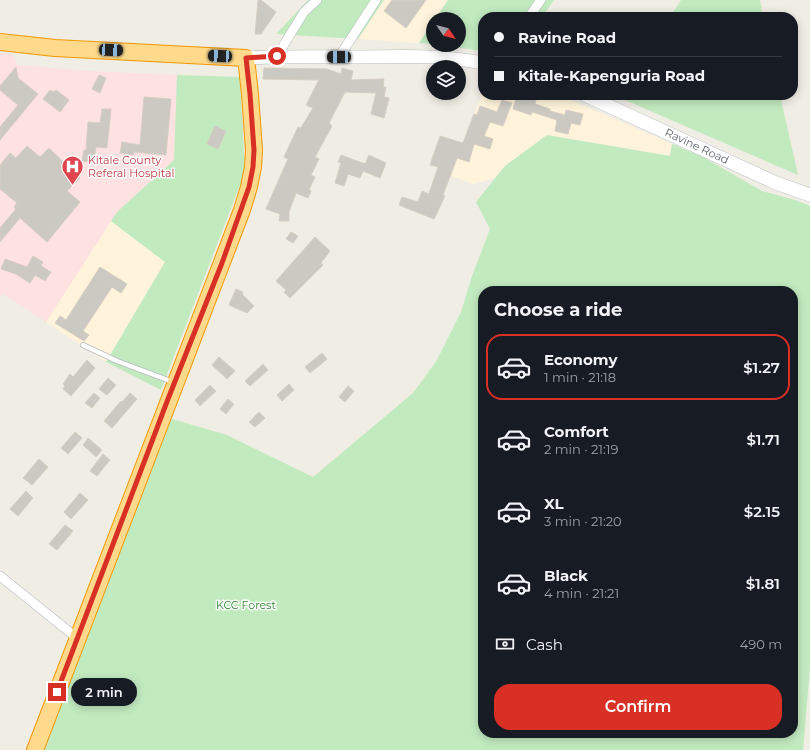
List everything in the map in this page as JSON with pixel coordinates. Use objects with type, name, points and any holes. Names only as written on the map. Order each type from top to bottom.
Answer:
[{"type":"highway","points":[[0,42],[55,48],[246,58],[254,150],[253,167],[249,187],[222,263],[34,750]]},
{"type":"street","points":[[277,56],[304,12],[317,0]]},
{"type":"street","points":[[339,57],[376,0]]},
{"type":"street","points":[[533,12],[541,0]]},
{"type":"street","points":[[246,58],[277,56],[428,57],[478,62]]},
{"type":"street","name":"Ravine Road","points":[[597,100],[776,183],[810,195]]},
{"type":"street","points":[[0,576],[77,638]]},
{"type":"lane","points":[[84,345],[118,361],[175,383]]},
{"type":"shaded area","points":[[383,0],[448,0],[440,12],[426,12],[426,32],[419,43],[358,39]]},
{"type":"shaded area","name":"Kitale County Referal Hospital","points":[[0,53],[13,54],[17,65],[90,71],[177,75],[174,161],[117,212],[46,322],[3,294],[0,296]]},
{"type":"shaded area","points":[[480,100],[571,100],[672,144],[670,156],[547,135],[505,166],[495,178],[473,184],[451,176]]},
{"type":"shaded area","points":[[111,221],[165,262],[106,362],[46,322]]},
{"type":"green space","points":[[308,0],[384,0],[358,39],[276,34]]},
{"type":"green space","points":[[448,0],[554,0],[546,12],[478,12],[478,50],[466,49],[466,12],[440,12]]},
{"type":"green space","points":[[681,0],[760,0],[762,12],[673,12]]},
{"type":"green space","points":[[426,32],[426,44],[419,43]]},
{"type":"green space","points":[[177,75],[240,77],[245,172],[161,390],[106,362],[165,262],[111,221],[117,212],[174,160]]},
{"type":"green space","points":[[625,100],[781,100],[798,175]]},
{"type":"green space","name":"KCC Forest","points":[[547,135],[670,156],[672,144],[703,157],[762,191],[795,200],[810,206],[810,668],[803,750],[36,750],[162,416],[227,435],[313,477],[413,393],[437,360],[461,312],[472,276],[490,229],[476,202],[505,166]]},
{"type":"building","points":[[258,0],[261,0],[276,12],[261,34],[255,34]]},
{"type":"building","points":[[392,0],[426,0],[406,28],[384,11]]},
{"type":"building","points":[[16,67],[18,78],[38,94],[0,140],[0,127],[18,105],[0,90],[0,86]]},
{"type":"building","points":[[264,68],[327,69],[341,74],[342,68],[353,71],[351,80],[384,79],[383,87],[386,87],[384,97],[389,98],[384,118],[371,114],[376,93],[345,92],[329,123],[332,126],[315,157],[319,159],[311,175],[315,177],[309,190],[311,191],[308,198],[296,193],[289,212],[289,221],[279,221],[280,214],[266,209],[288,159],[284,157],[298,127],[301,128],[313,108],[306,105],[319,80],[263,79]]},
{"type":"building","points":[[99,75],[106,78],[100,93],[92,89]]},
{"type":"building","points":[[50,90],[54,92],[56,90],[69,100],[60,112],[43,99]]},
{"type":"building","points":[[144,97],[171,99],[166,155],[134,152],[133,155],[120,153],[122,142],[140,145]]},
{"type":"building","points":[[502,100],[512,103],[503,126],[490,122],[484,136],[493,139],[490,149],[474,144],[469,162],[457,158],[443,195],[445,196],[434,219],[399,205],[402,197],[418,202],[422,191],[429,194],[438,167],[430,165],[440,136],[463,143],[474,114],[477,115],[480,106],[497,112]]},
{"type":"building","points":[[516,100],[536,100],[535,104],[550,109],[550,111],[565,115],[566,110],[583,114],[580,125],[571,123],[568,134],[555,131],[557,120],[532,112],[531,115],[513,109]]},
{"type":"building","points":[[102,109],[111,109],[107,148],[96,147],[94,163],[82,161],[84,150],[86,150],[88,122],[100,123]]},
{"type":"building","points":[[215,126],[226,131],[218,149],[207,144]]},
{"type":"building","points":[[27,146],[40,157],[49,148],[80,178],[67,191],[80,202],[47,242],[20,218],[0,242],[0,228],[16,209],[14,207],[17,203],[0,189],[0,165],[10,153],[16,158]]},
{"type":"building","points":[[341,155],[365,164],[369,155],[386,163],[380,178],[363,171],[360,178],[348,174],[344,186],[335,183],[341,163],[338,162]]},
{"type":"building","points":[[291,232],[298,236],[293,243],[286,239]]},
{"type":"building","points":[[315,237],[330,251],[321,263],[323,265],[290,298],[284,292],[286,290],[276,281]]},
{"type":"building","points":[[33,256],[43,262],[41,266],[51,272],[45,281],[35,275],[30,283],[16,274],[1,269],[5,259],[27,267]]},
{"type":"building","points":[[100,267],[127,284],[121,293],[112,287],[83,331],[89,335],[84,341],[55,323],[60,316],[66,320]]},
{"type":"building","points":[[236,289],[243,292],[242,294],[254,306],[247,313],[229,305]]},
{"type":"building","points":[[322,353],[327,359],[310,373],[305,367]]},
{"type":"building","points":[[219,357],[235,371],[227,379],[212,365]]},
{"type":"building","points":[[87,360],[95,368],[71,396],[63,389],[65,386],[63,384],[70,374],[73,377]]},
{"type":"building","points":[[263,364],[268,370],[250,386],[245,381]]},
{"type":"building","points":[[108,378],[116,385],[107,395],[99,389]]},
{"type":"building","points":[[289,384],[294,390],[282,401],[277,395]]},
{"type":"building","points":[[210,385],[216,391],[200,406],[195,400]]},
{"type":"building","points":[[348,386],[354,391],[345,402],[339,397]]},
{"type":"building","points":[[94,393],[100,398],[92,408],[85,403]]},
{"type":"building","points":[[130,393],[137,399],[112,428],[104,421]]},
{"type":"building","points":[[228,399],[234,404],[226,414],[220,409]]},
{"type":"building","points":[[259,412],[265,418],[255,427],[249,422]]},
{"type":"building","points":[[75,432],[82,438],[68,454],[61,448]]},
{"type":"building","points":[[88,438],[102,450],[96,457],[83,445]]},
{"type":"building","points":[[103,454],[110,460],[97,476],[90,471]]},
{"type":"building","points":[[39,459],[48,467],[32,485],[23,478]]},
{"type":"building","points":[[26,491],[33,498],[18,516],[10,509]]},
{"type":"building","points":[[80,493],[88,500],[71,519],[64,512]]},
{"type":"building","points":[[65,525],[73,531],[57,550],[49,544]]},
{"type":"place","name":"Kitale County Referal Hospital","points":[[73,186]]},
{"type":"route","points":[[57,692],[168,399],[222,263],[249,187],[253,167],[254,150],[246,58],[277,56]]}]
